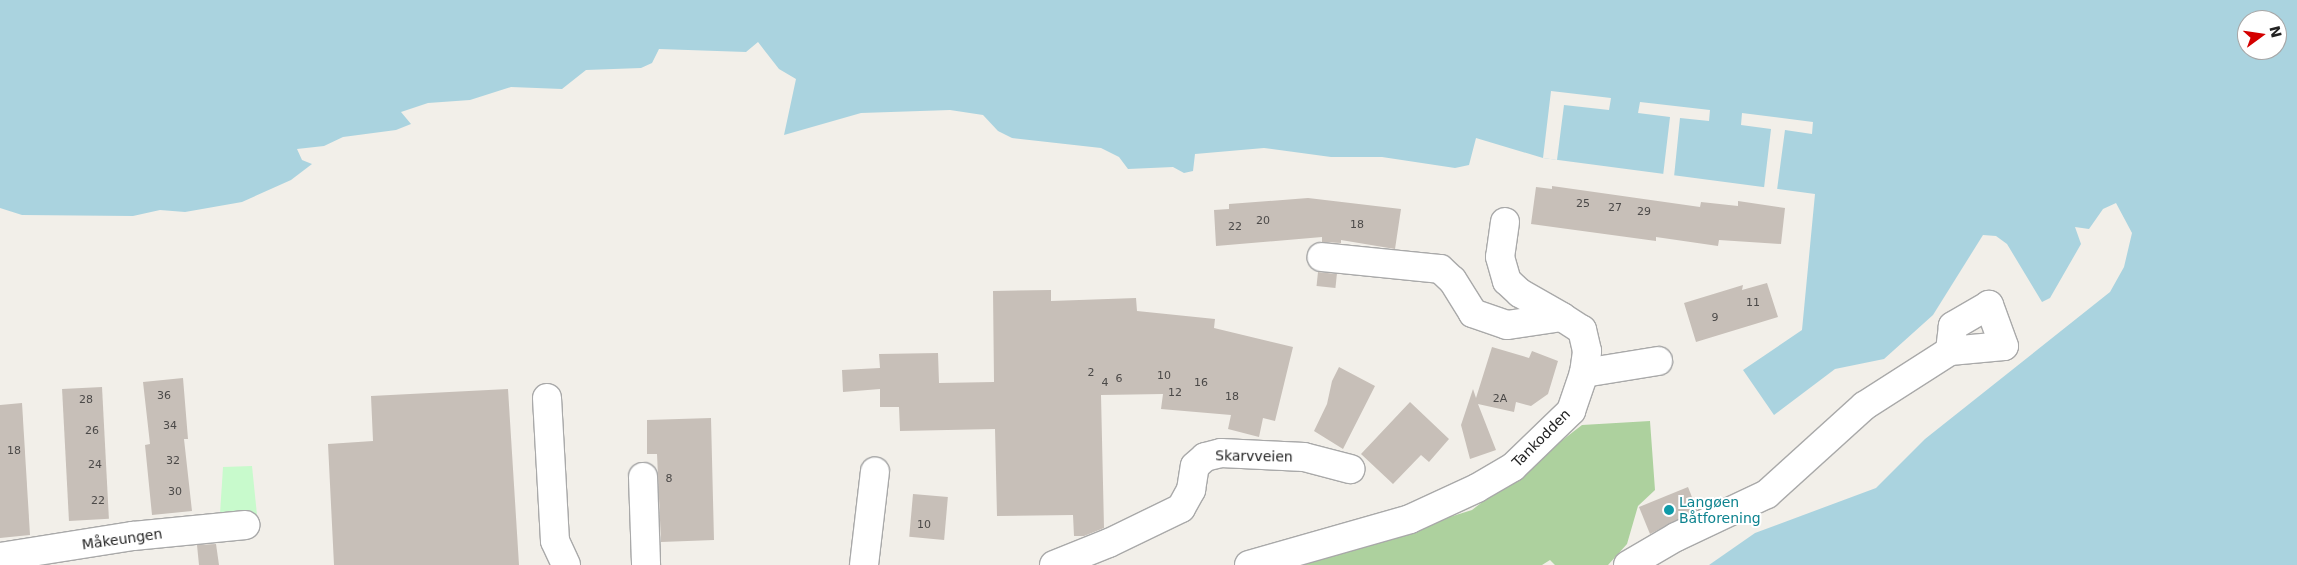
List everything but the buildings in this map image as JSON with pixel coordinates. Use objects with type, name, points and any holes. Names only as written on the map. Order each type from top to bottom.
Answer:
[{"type":"street","name":"Tankodden","points":[[1249,565],[1410,520],[1477,488],[1513,467],[1570,411],[1584,373],[1587,351],[1582,330],[1520,293],[1508,281],[1500,257],[1505,222]]},
{"type":"street","points":[[1322,257],[1440,269],[1452,280],[1473,313],[1507,325],[1562,317]]},
{"type":"street","points":[[1628,565],[1676,537],[1766,494],[1864,406],[1950,351]]},
{"type":"street","points":[[1584,373],[1658,361]]},
{"type":"street","points":[[547,398],[555,541],[566,565]]},
{"type":"street","name":"Skarvveien","points":[[1054,565],[1108,543],[1181,508],[1191,490],[1195,466],[1205,457],[1221,453],[1304,457],[1350,469]]},
{"type":"street","points":[[864,565],[875,472]]},
{"type":"street","points":[[643,477],[646,565]]},
{"type":"street","name":"Måkeungen","points":[[0,557],[133,536],[245,525]]},
{"type":"green space","points":[[1650,421],[1655,490],[1638,506],[1627,544],[1608,565],[1555,565],[1550,560],[1542,565],[1296,565],[1472,510],[1582,425]]},
{"type":"green space","points":[[252,466],[257,515],[226,517],[220,514],[223,467]]},
{"type":"water","points":[[0,0],[2297,0],[2297,565],[1709,565],[1755,533],[1876,488],[1925,439],[2110,292],[2124,267],[2132,233],[2116,203],[2103,209],[2089,229],[2075,227],[2081,244],[2050,298],[2042,302],[2007,244],[1996,236],[1983,235],[1933,315],[1884,359],[1835,369],[1774,415],[1743,370],[1802,330],[1815,194],[1543,158],[1476,138],[1469,165],[1455,168],[1382,157],[1331,157],[1264,148],[1195,154],[1193,171],[1184,173],[1173,167],[1128,169],[1119,157],[1101,148],[1012,138],[998,131],[983,115],[950,110],[861,113],[784,135],[796,79],[779,69],[758,42],[746,52],[659,49],[652,63],[641,68],[586,70],[562,89],[511,87],[470,100],[428,103],[401,112],[411,124],[396,130],[343,137],[324,146],[297,149],[302,160],[312,164],[291,180],[242,202],[185,212],[160,210],[133,216],[22,215],[0,208]]},
{"type":"pier","points":[[1551,91],[1611,98],[1609,110],[1564,105],[1557,160],[1543,158]]},
{"type":"pier","points":[[1640,102],[1710,110],[1709,121],[1680,118],[1674,177],[1663,176],[1670,117],[1638,113]]},
{"type":"pier","points":[[1742,113],[1813,122],[1812,134],[1785,130],[1777,190],[1764,188],[1771,129],[1741,125]]},
{"type":"place","name":"Langøen Båtforening","points":[[1669,510]]}]
